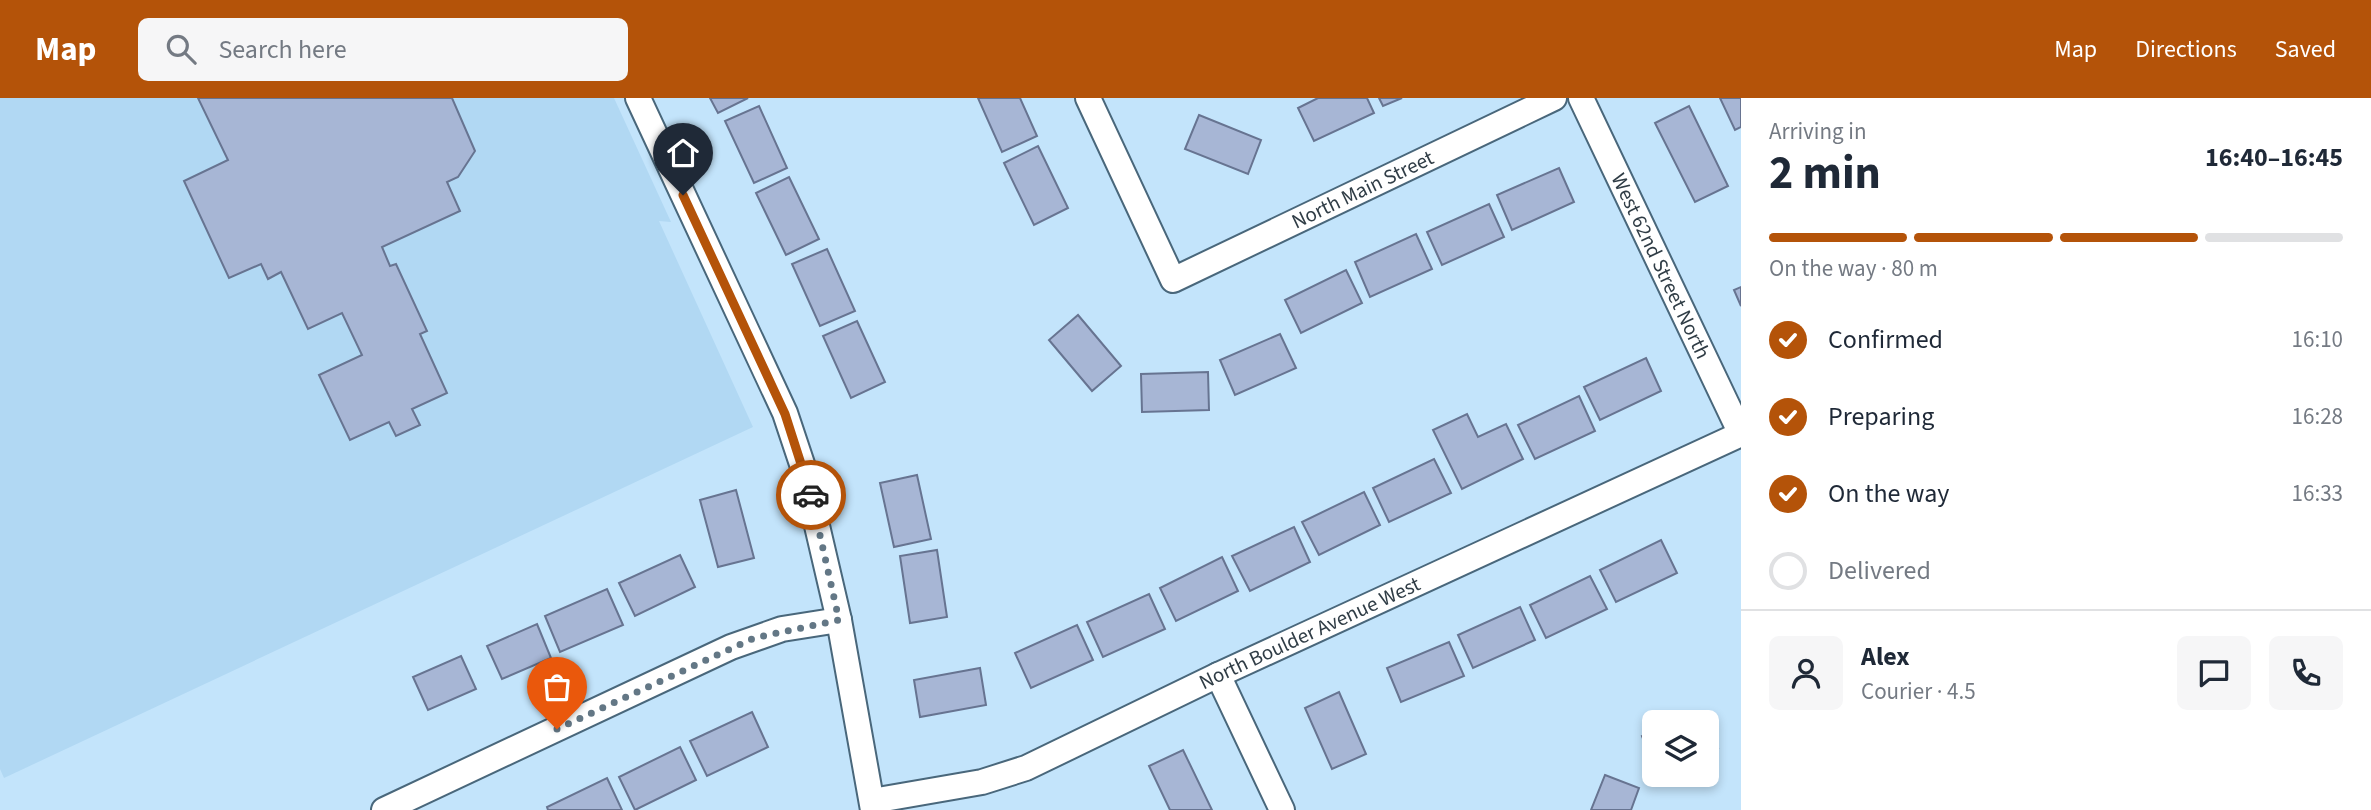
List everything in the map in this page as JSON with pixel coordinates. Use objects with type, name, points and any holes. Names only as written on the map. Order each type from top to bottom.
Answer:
[{"type":"street","points":[[638,98],[785,414],[814,501],[839,620],[872,805]]},
{"type":"street","name":"North Main Street","points":[[1088,98],[1173,279],[1554,98]]},
{"type":"street","name":"West 62nd Street North","points":[[1581,98],[1741,434]]},
{"type":"street","name":"North Boulder Avenue West","points":[[872,805],[982,782],[1026,768],[1218,675],[1741,434]]},
{"type":"street","points":[[384,810],[731,647],[782,629],[839,620]]},
{"type":"street","points":[[1218,675],[1282,810]]},
{"type":"shaded area","points":[[0,98],[614,98],[671,222],[659,221],[753,427],[4,778],[0,769]]},
{"type":"building","points":[[198,98],[452,98],[475,151],[458,177],[447,182],[460,211],[382,247],[390,266],[396,264],[427,331],[420,334],[447,393],[412,409],[420,425],[396,436],[389,422],[350,440],[319,375],[362,355],[342,313],[308,329],[281,272],[268,279],[261,264],[229,278],[184,181],[228,160]]},
{"type":"building","points":[[710,98],[748,98],[718,113]]},
{"type":"building","points":[[978,98],[1020,98],[1037,136],[1002,152]]},
{"type":"building","points":[[1318,98],[1367,98],[1374,113],[1314,141],[1298,108]]},
{"type":"building","points":[[1379,98],[1402,98],[1383,106]]},
{"type":"building","points":[[1720,98],[1741,98],[1741,127],[1735,130]]},
{"type":"building","points":[[759,106],[787,168],[754,183],[725,121]]},
{"type":"building","points":[[1689,106],[1728,186],[1695,202],[1655,123]]},
{"type":"building","points":[[1199,115],[1261,140],[1248,174],[1185,149]]},
{"type":"building","points":[[1038,146],[1068,208],[1034,225],[1004,163]]},
{"type":"building","points":[[1559,168],[1574,202],[1512,230],[1497,195]]},
{"type":"building","points":[[789,177],[819,239],[786,255],[756,193]]},
{"type":"building","points":[[1489,204],[1504,237],[1442,265],[1427,232]]},
{"type":"building","points":[[1416,234],[1432,269],[1370,297],[1355,262]]},
{"type":"building","points":[[827,249],[855,311],[820,326],[792,264]]},
{"type":"building","points":[[1346,270],[1362,303],[1301,333],[1285,300]]},
{"type":"building","points":[[1741,287],[1741,306],[1734,290]]},
{"type":"building","points":[[1078,315],[1121,366],[1092,391],[1049,340]]},
{"type":"building","points":[[857,321],[885,382],[851,398],[823,336]]},
{"type":"building","points":[[1280,334],[1296,368],[1235,395],[1220,360]]},
{"type":"building","points":[[1646,358],[1661,391],[1600,420],[1584,387]]},
{"type":"building","points":[[1208,372],[1209,410],[1142,412],[1141,374]]},
{"type":"building","points":[[1579,396],[1595,431],[1535,459],[1518,425]]},
{"type":"building","points":[[1467,414],[1478,437],[1506,424],[1523,459],[1462,489],[1433,430]]},
{"type":"building","points":[[1434,459],[1451,493],[1389,522],[1373,488]]},
{"type":"building","points":[[917,475],[931,539],[894,547],[880,483]]},
{"type":"building","points":[[736,490],[754,558],[718,567],[700,500]]},
{"type":"building","points":[[1364,492],[1380,525],[1319,555],[1302,522]]},
{"type":"building","points":[[1294,527],[1310,562],[1250,591],[1232,556]]},
{"type":"building","points":[[1661,540],[1677,573],[1616,602],[1600,570]]},
{"type":"building","points":[[937,550],[947,617],[910,623],[900,556]]},
{"type":"building","points":[[680,555],[695,587],[635,616],[619,583]]},
{"type":"building","points":[[1222,557],[1238,591],[1176,621],[1160,588]]},
{"type":"building","points":[[1590,576],[1607,609],[1546,638],[1530,605]]},
{"type":"building","points":[[607,589],[623,625],[560,652],[545,616]]},
{"type":"building","points":[[1149,594],[1165,629],[1103,657],[1087,622]]},
{"type":"building","points":[[1520,607],[1535,640],[1473,668],[1458,635]]},
{"type":"building","points":[[537,624],[551,658],[502,679],[487,646]]},
{"type":"building","points":[[1077,625],[1093,660],[1031,688],[1015,653]]},
{"type":"building","points":[[1449,642],[1464,676],[1401,702],[1387,668]]},
{"type":"building","points":[[461,656],[476,689],[428,710],[413,677]]},
{"type":"building","points":[[980,668],[986,705],[920,717],[914,680]]},
{"type":"building","points":[[1339,692],[1366,754],[1332,769],[1305,708]]},
{"type":"building","points":[[752,712],[768,747],[707,776],[690,741]]},
{"type":"building","points":[[680,747],[696,780],[635,810],[619,777]]},
{"type":"building","points":[[1183,750],[1212,810],[1170,810],[1149,766]]},
{"type":"building","points":[[1605,775],[1639,788],[1631,810],[1591,810]]},
{"type":"building","points":[[607,778],[622,810],[548,810],[547,807]]},
{"type":"way so far","points":[[557,729],[754,638],[782,629],[839,620],[811,495]]},
{"type":"route","points":[[683,195],[785,414],[811,495]]}]
